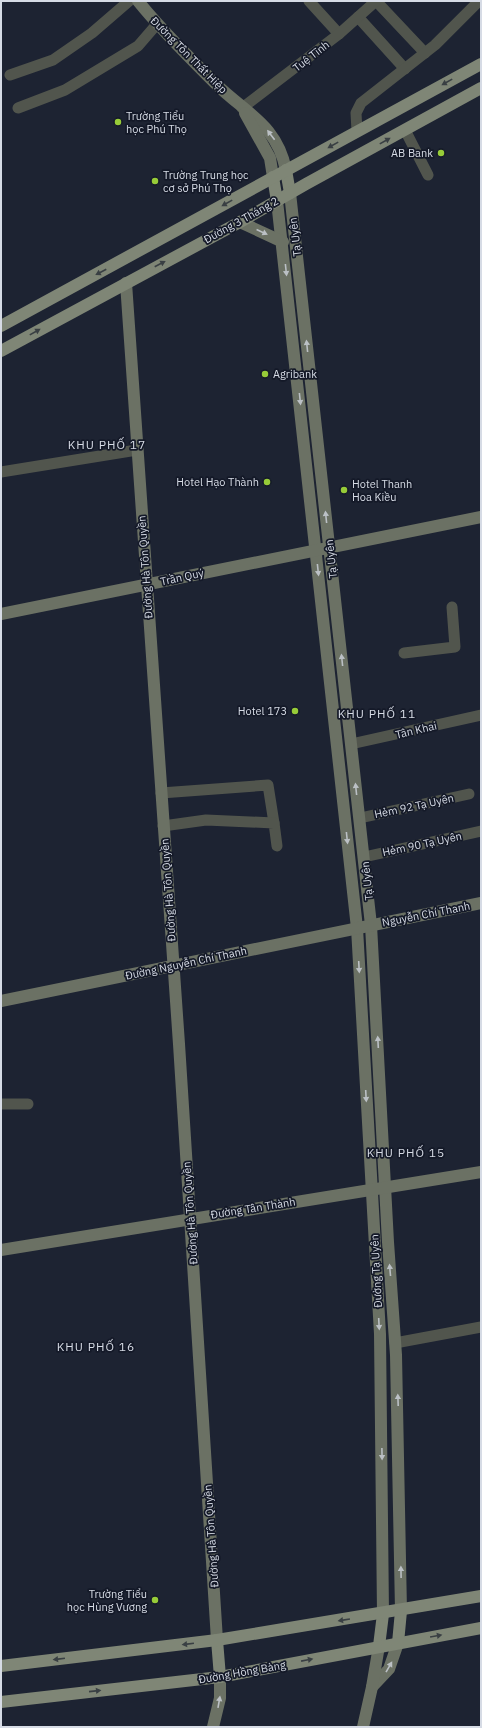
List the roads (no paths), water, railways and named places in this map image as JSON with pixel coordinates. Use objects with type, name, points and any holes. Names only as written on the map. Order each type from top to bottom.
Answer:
[{"type":"main road","name":"Đường Tôn Thất Hiệp","points":[[138,1],[157,24],[242,108],[261,122],[274,138],[281,152],[286,170]]},
{"type":"main road","name":"Đường 3 Tháng 2","points":[[1,326],[481,64]]},
{"type":"main road","name":"Đường 3 Tháng 2","points":[[1,351],[240,222],[481,88]]},
{"type":"main road","name":"Đường Tôn Thất Hiệp","points":[[242,108],[270,158],[273,177]]},
{"type":"main road","points":[[286,170],[290,193]]},
{"type":"main road","points":[[273,177],[277,201]]},
{"type":"main road","name":"Tạ Uyên","points":[[290,193],[371,925]]},
{"type":"main road","name":"Tạ Uyên","points":[[277,201],[283,242],[357,928]]},
{"type":"main road","points":[[240,222],[283,242]]},
{"type":"main road","points":[[116,264],[126,283]]},
{"type":"main road","name":"Đường Hà Tôn Quyền","points":[[126,283],[190,1219],[217,1640]]},
{"type":"main road","points":[[330,547],[481,517]]},
{"type":"main road","name":"Trần Quý","points":[[1,614],[330,547]]},
{"type":"main road","points":[[337,748],[351,744]]},
{"type":"main road","name":"Nguyễn Chí Thanh","points":[[371,925],[481,903]]},
{"type":"main road","name":"Đường Nguyễn Chí Thanh","points":[[1,1001],[371,925]]},
{"type":"main road","name":"Đường Tạ Uyên","points":[[371,925],[398,1408],[401,1611]]},
{"type":"main road","name":"Đường Tạ Uyên","points":[[357,928],[380,1346],[382,1614]]},
{"type":"main road","name":"Đường Tân Thành","points":[[1,1250],[372,1188],[481,1172]]},
{"type":"main road","points":[[380,1346],[395,1343]]},
{"type":"main road","points":[[1,1666],[217,1640],[401,1611],[481,1596]]},
{"type":"main road","points":[[372,1687],[389,1669],[398,1643],[401,1611]]},
{"type":"main road","points":[[363,1727],[380,1646],[382,1614]]},
{"type":"main road","name":"Đường Hồng Bàng","points":[[1,1702],[220,1677],[481,1628]]},
{"type":"main road","points":[[213,1727],[220,1698],[217,1640]]},
{"type":"street","points":[[10,75],[53,60],[92,33],[129,1]]},
{"type":"street","points":[[309,1],[339,34]]},
{"type":"street","points":[[376,1],[425,53]]},
{"type":"street","name":"Tuệ Tĩnh","points":[[242,108],[339,34],[376,1]]},
{"type":"street","points":[[357,131],[356,114],[361,104],[425,53],[480,1]]},
{"type":"street","points":[[358,17],[406,69]]},
{"type":"street","points":[[18,108],[65,90],[138,46],[157,24]]},
{"type":"street","points":[[405,130],[428,175]]},
{"type":"street","points":[[1,472],[137,450]]},
{"type":"street","points":[[404,653],[454,647],[452,607]]},
{"type":"street","name":"Tân Khai","points":[[351,744],[481,715]]},
{"type":"street","points":[[161,793],[204,788],[268,785],[277,846]]},
{"type":"street","name":"Hẻm 92 Tạ Uyên","points":[[360,818],[469,794]]},
{"type":"street","points":[[163,826],[206,820],[274,823]]},
{"type":"street","name":"Hẻm 90 Tạ Uyên","points":[[364,857],[481,831]]},
{"type":"street","points":[[1,1104],[28,1104]]},
{"type":"street","points":[[395,1343],[481,1327]]},
{"type":"place","name":"Trường Tiểu học Phú Thọ","points":[[118,122]]},
{"type":"place","name":"AB Bank","points":[[441,153]]},
{"type":"place","name":"Trường Trung học cơ sở Phú Thọ","points":[[155,181]]},
{"type":"place","name":"Agribank","points":[[265,374]]},
{"type":"place","name":"Hotel Hạo Thành","points":[[267,482]]},
{"type":"place","name":"Hotel Thanh Hoa Kiều","points":[[344,490]]},
{"type":"place","name":"Hotel 173","points":[[295,711]]},
{"type":"place","name":"Trường Tiểu học Hùng Vương","points":[[155,1600]]},
{"type":"district","name":"KHU PHỐ 17","points":[[107,445]]},
{"type":"district","name":"KHU PHỐ 11","points":[[377,714]]},
{"type":"district","name":"KHU PHỐ 15","points":[[406,1153]]},
{"type":"district","name":"KHU PHỐ 16","points":[[96,1347]]}]
